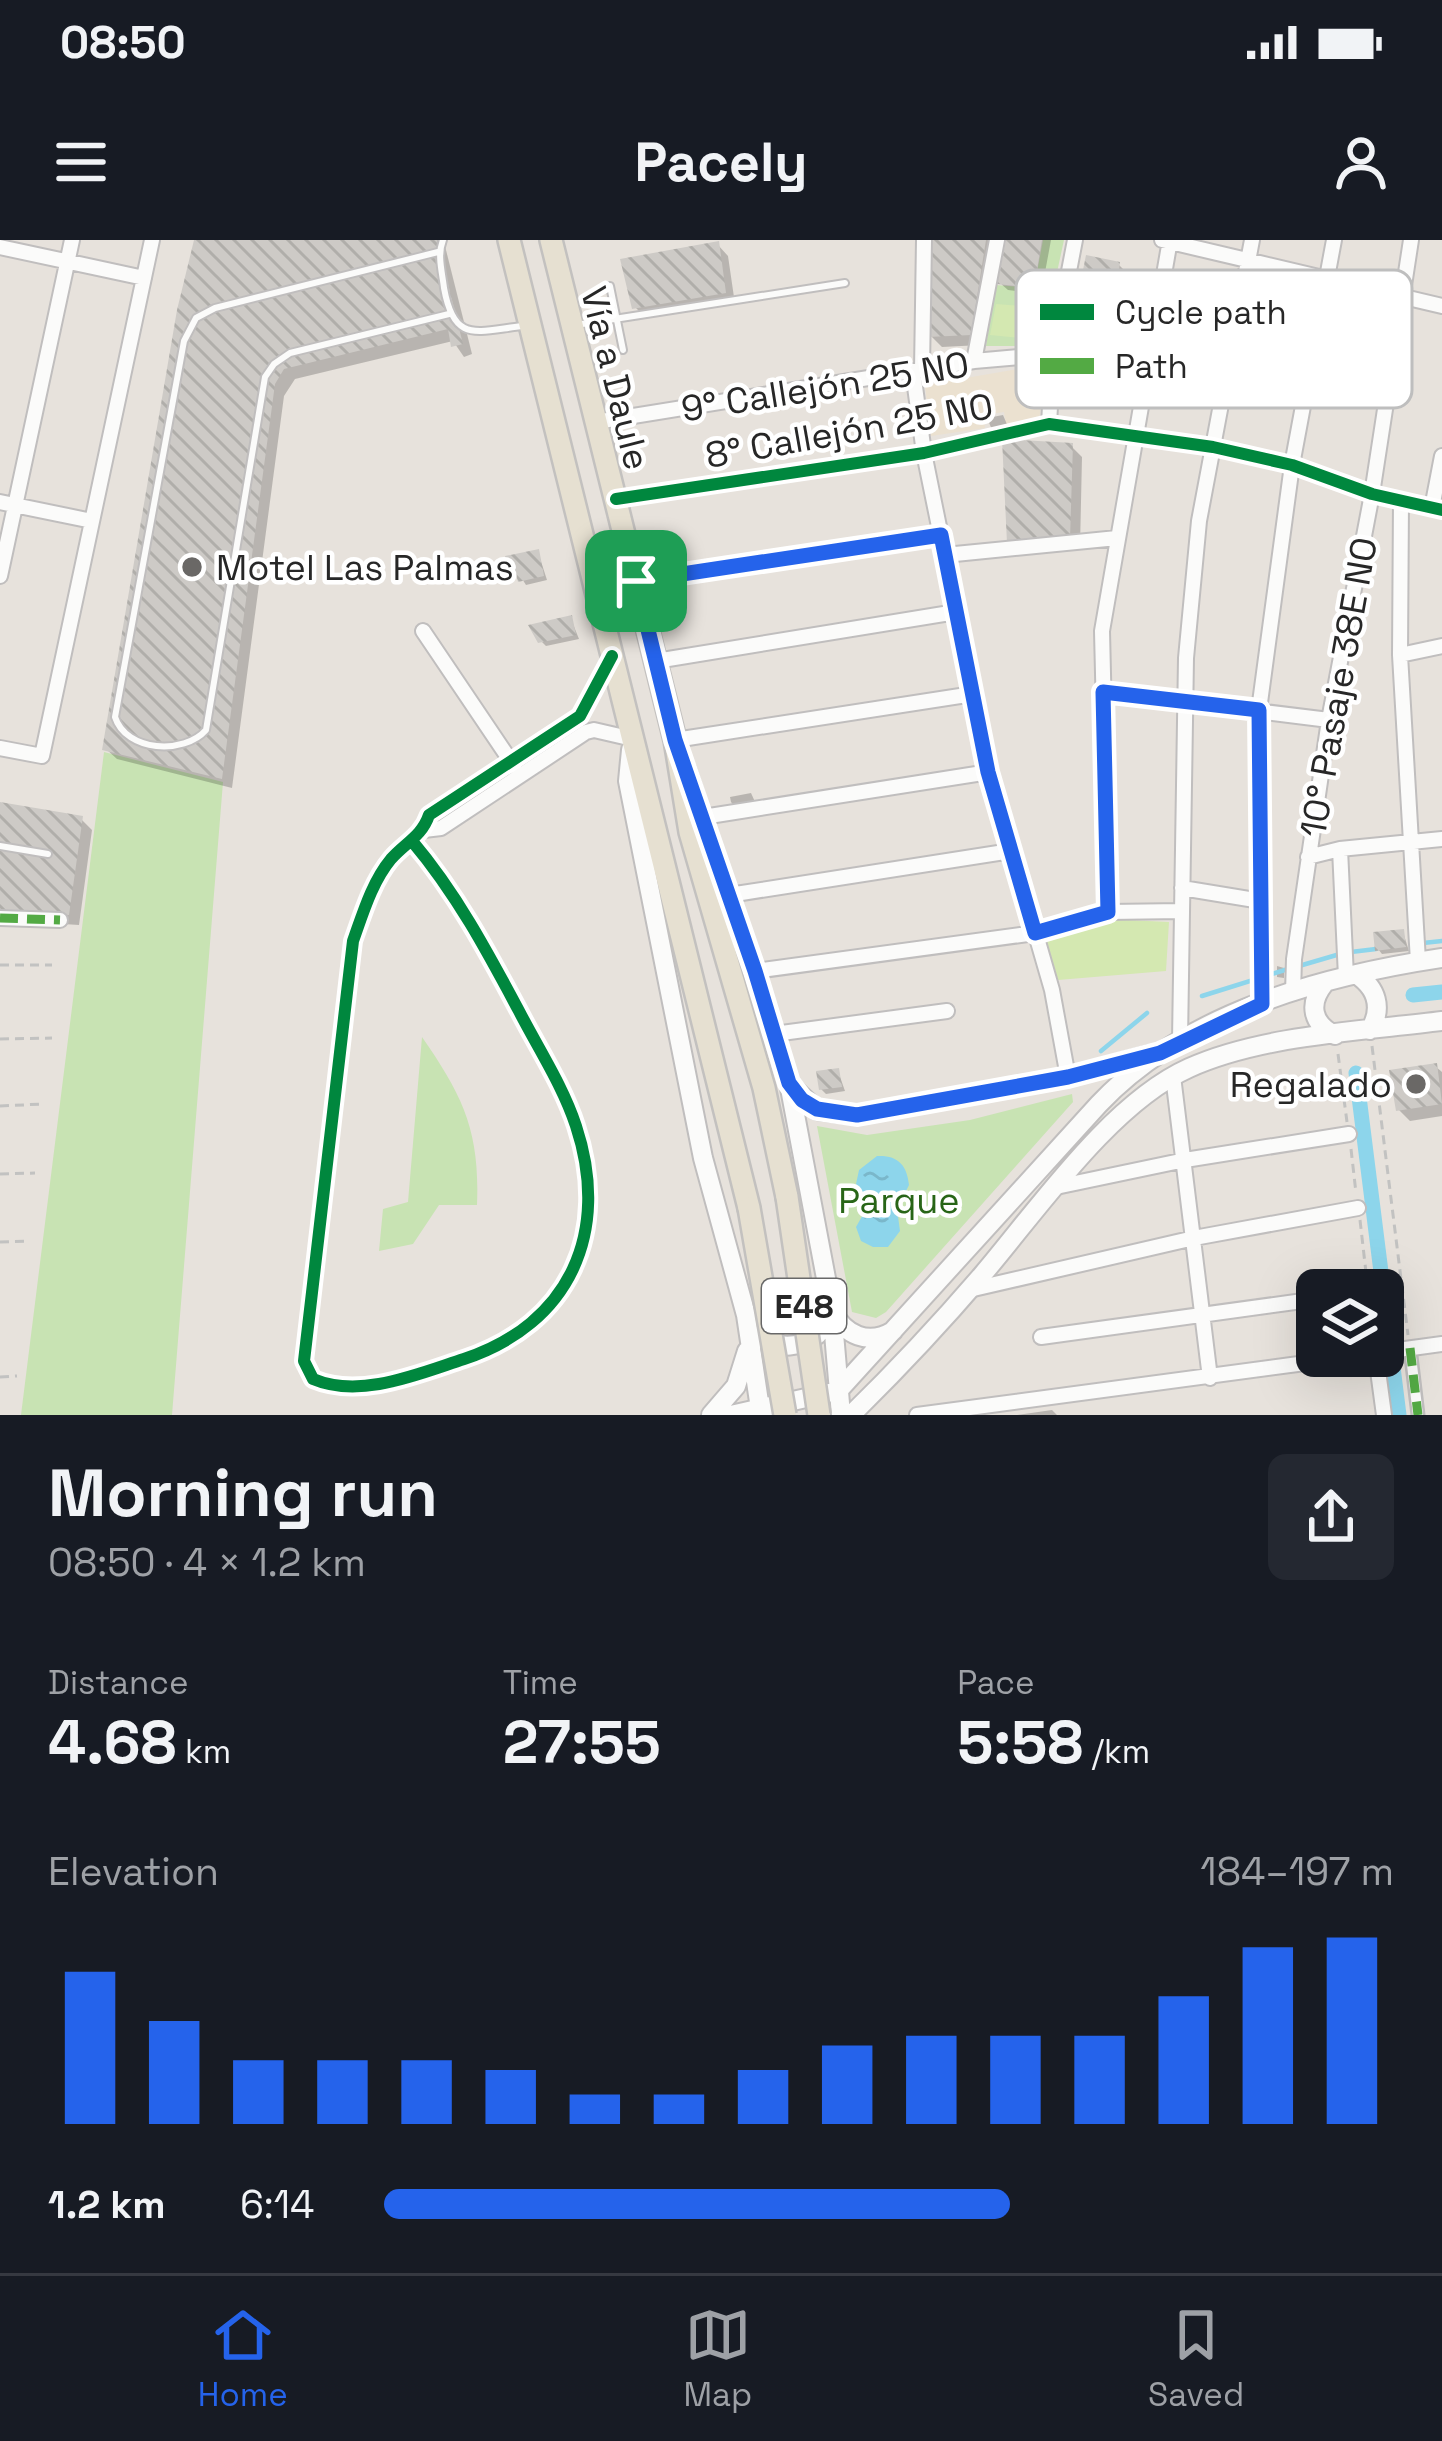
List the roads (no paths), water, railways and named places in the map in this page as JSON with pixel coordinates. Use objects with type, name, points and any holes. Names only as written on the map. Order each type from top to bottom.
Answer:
[{"type":"main road","name":"Vía a Daule","points":[[509,240],[749,1208],[785,1415]]},
{"type":"main road","name":"Vía a Daule","points":[[551,240],[675,740],[690,832],[764,1088],[787,1197],[819,1415]]},
{"type":"main road","name":"Vía a Daule","points":[[633,739],[628,782],[704,1158],[746,1315]]},
{"type":"main road","name":"Vía a Daule","points":[[675,740],[789,1083]]},
{"type":"main road","points":[[730,1415],[761,1412],[838,1391],[1099,1104],[1180,1040],[1293,993],[1442,958]]},
{"type":"main road","points":[[1351,976],[1369,984],[1376,999],[1378,1013],[1370,1030]]},
{"type":"main road","points":[[1324,984],[1315,997],[1314,1013],[1321,1027],[1335,1035]]},
{"type":"main road","points":[[851,1415],[969,1290],[1126,1110],[1173,1076],[1233,1053],[1442,1021]]},
{"type":"main road","points":[[789,1083],[802,1100],[817,1109],[857,1115],[1068,1077],[1160,1053]]},
{"type":"main road","name":"E48","points":[[789,1083],[832,1310],[841,1415]]},
{"type":"main road","points":[[832,1310],[852,1334],[883,1336],[897,1328]]},
{"type":"main road","points":[[746,1315],[766,1341],[799,1346],[826,1326],[832,1310]]},
{"type":"main road","name":"E48","points":[[746,1315],[761,1412]]},
{"type":"main road","points":[[711,1415],[736,1386],[749,1340]]},
{"type":"street","points":[[0,576],[8,504],[71,240]]},
{"type":"street","points":[[0,748],[42,756],[152,240]]},
{"type":"street","points":[[924,240],[917,371],[924,453],[988,772],[1052,990],[1068,1077]]},
{"type":"street","points":[[974,361],[997,240]]},
{"type":"street","points":[[1069,270],[1075,240]]},
{"type":"street","points":[[1162,270],[1167,240],[1299,270]]},
{"type":"street","points":[[1246,270],[1252,240]]},
{"type":"street","points":[[1328,270],[1334,240]]},
{"type":"street","name":"10° Pasaje 38E NO","points":[[1406,270],[1412,240]]},
{"type":"street","points":[[0,247],[143,278]]},
{"type":"street","points":[[1412,299],[1442,306]]},
{"type":"street","name":"9° Callejón 25 NO","points":[[596,422],[1016,357]]},
{"type":"street","points":[[1049,424],[1050,408]]},
{"type":"street","points":[[1106,801],[1102,631],[1138,408]]},
{"type":"street","points":[[1180,1040],[1185,701],[1198,521],[1220,408]]},
{"type":"street","points":[[1262,1004],[1259,710],[1303,408]]},
{"type":"street","name":"10° Pasaje 38E NO","points":[[1293,993],[1329,720],[1385,408]]},
{"type":"street","name":"8° Callejón 25 NO","points":[[616,500],[924,453],[1049,424],[1213,447],[1292,465],[1372,494],[1437,509]]},
{"type":"street","points":[[1437,509],[1442,456]]},
{"type":"street","points":[[1401,501],[1400,655],[1418,962]]},
{"type":"street","points":[[8,504],[92,521]]},
{"type":"street","points":[[636,581],[941,535]]},
{"type":"street","points":[[945,555],[1117,538]]},
{"type":"street","points":[[656,661],[956,612]]},
{"type":"street","points":[[422,632],[514,767]]},
{"type":"street","points":[[1400,655],[1442,646]]},
{"type":"street","points":[[514,767],[580,716],[612,656]]},
{"type":"street","points":[[1103,692],[1329,720]]},
{"type":"street","points":[[675,740],[973,694]]},
{"type":"street","points":[[412,841],[476,931],[576,1124],[590,1183],[586,1232],[568,1278],[542,1316],[501,1347],[364,1386],[331,1386],[313,1378],[304,1360],[353,941],[367,901],[390,860],[424,830],[429,815],[586,732],[633,739]]},
{"type":"street","points":[[703,817],[988,772]]},
{"type":"street","points":[[1308,857],[1340,848],[1442,839]]},
{"type":"street","points":[[1340,848],[1351,976]]},
{"type":"street","points":[[729,895],[1011,851]]},
{"type":"street","points":[[1182,888],[1262,901]]},
{"type":"street","points":[[755,971],[1035,933],[1108,912],[1182,911]]},
{"type":"street","points":[[0,918],[60,920]]},
{"type":"street","points":[[774,1034],[947,1011]]},
{"type":"street","points":[[1173,1076],[1210,1378]]},
{"type":"street","points":[[1056,1187],[1185,1160],[1349,1134]]},
{"type":"street","points":[[969,1290],[1194,1238],[1358,1208]]},
{"type":"street","points":[[1041,1337],[1296,1302]]},
{"type":"street","points":[[1404,1349],[1442,1344]]},
{"type":"street","points":[[1408,1348],[1418,1415]]},
{"type":"street","points":[[917,1415],[1296,1365]]},
{"type":"street","points":[[1382,1377],[1384,1415]]},
{"type":"lane","points":[[443,240],[438,252],[449,314],[458,328],[530,325]]},
{"type":"lane","points":[[438,252],[215,308],[196,318],[184,341],[115,717],[119,731],[132,740],[177,747],[195,743],[206,730],[266,376],[274,364],[290,353],[449,314]]},
{"type":"lane","points":[[572,325],[844,283]]},
{"type":"lane","points":[[610,286],[623,350]]},
{"type":"lane","points":[[0,846],[49,854]]},
{"type":"water","points":[[877,1156],[900,1163],[909,1185],[897,1209],[900,1231],[888,1247],[861,1241],[856,1227],[865,1211],[856,1184],[859,1170]]},
{"type":"waterway","points":[[1423,943],[1442,941]]},
{"type":"waterway","points":[[1351,952],[1376,949]]},
{"type":"waterway","points":[[1299,966],[1340,954]]},
{"type":"waterway","points":[[1202,996],[1288,969]]},
{"type":"waterway","points":[[1413,995],[1442,992]]},
{"type":"waterway","points":[[1101,1051],[1147,1013]]},
{"type":"waterway","points":[[1356,1073],[1399,1415]]},
{"type":"place","name":"Motel Las Palmas","points":[[192,567]]},
{"type":"place","name":"Regalado","points":[[1416,1084]]},
{"type":"park label","name":"Parque","points":[[899,1200]]}]
